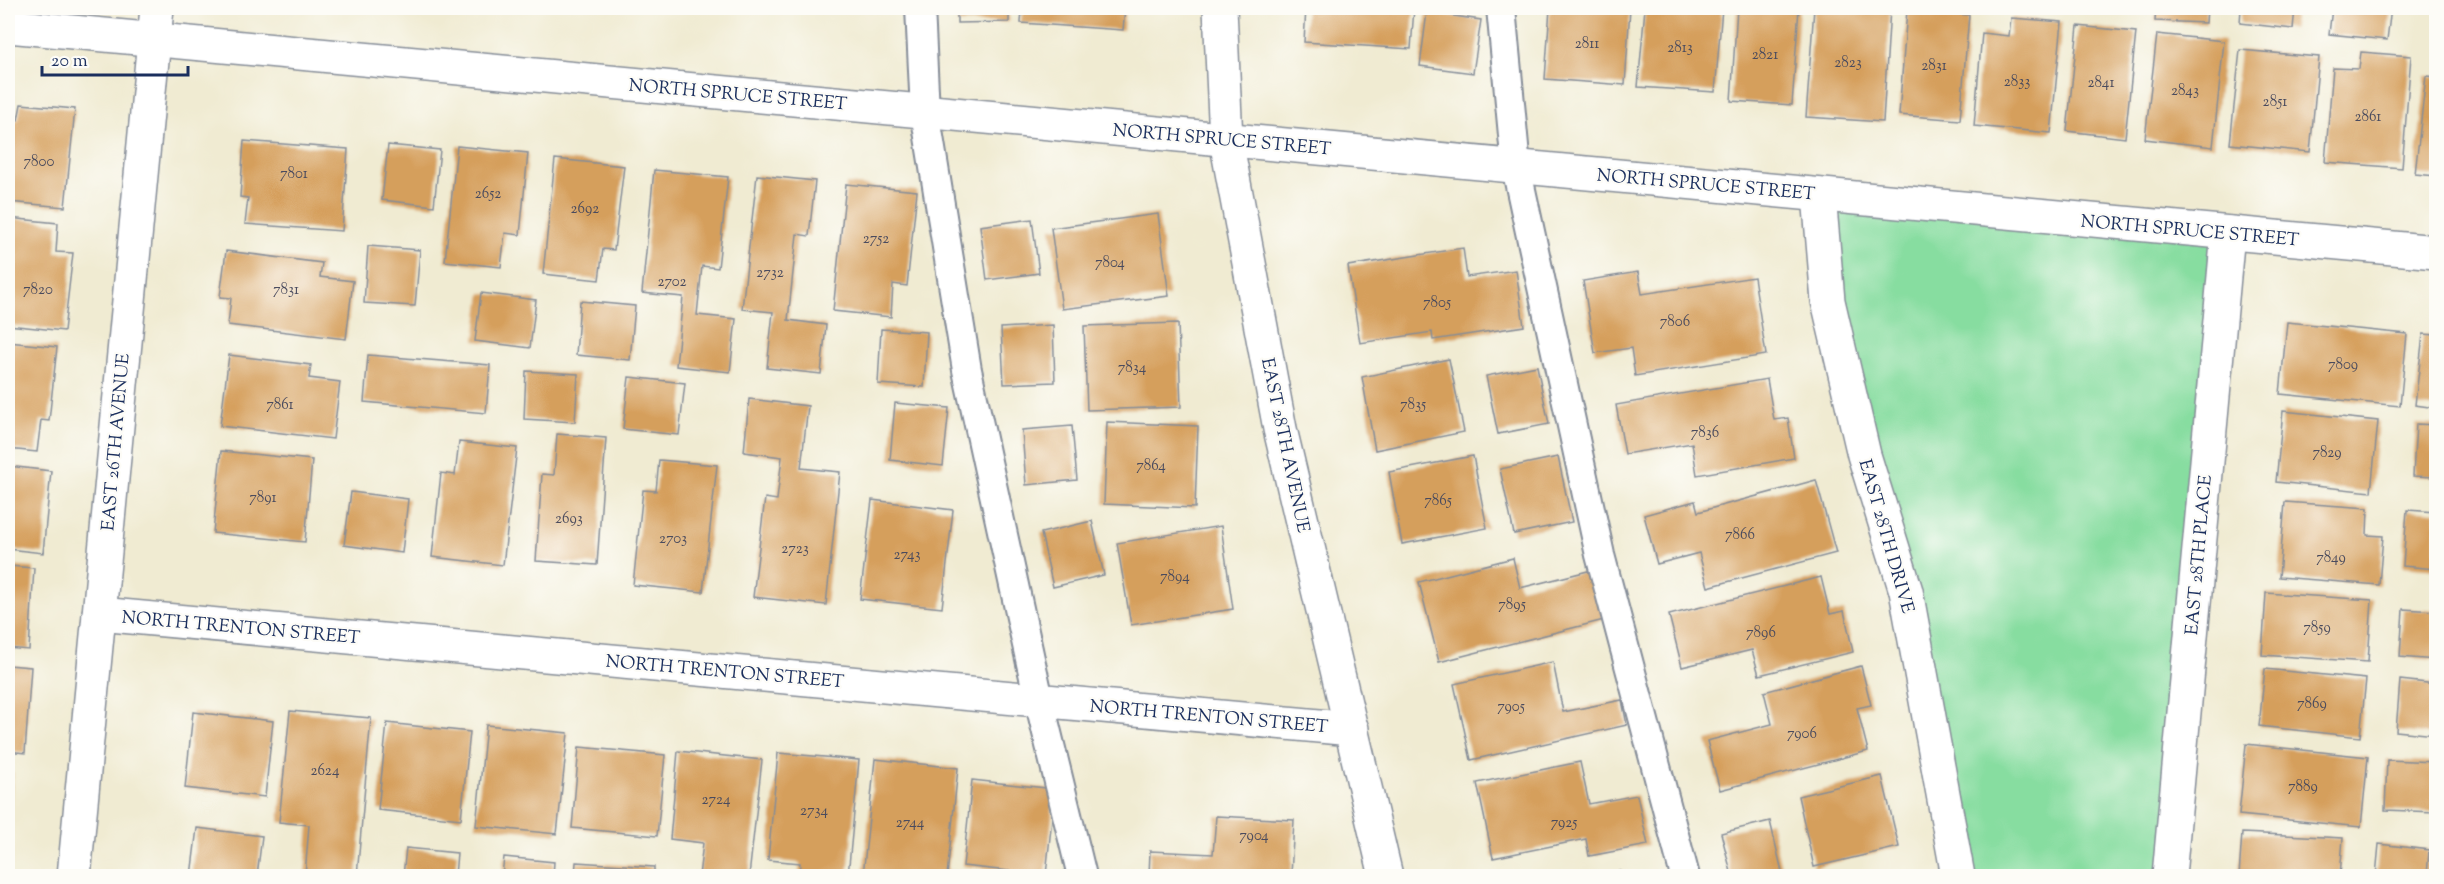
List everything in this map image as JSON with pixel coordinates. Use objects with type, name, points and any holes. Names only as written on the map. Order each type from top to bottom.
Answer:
[{"type":"street","name":"EAST 26TH AVENUE","points":[[74,876],[157,8]]},
{"type":"street","name":"EAST 28TH AVENUE","points":[[1220,8],[1226,140],[1280,429],[1386,876]]},
{"type":"street","name":"NORTH SPRUCE STREET","points":[[8,26],[2436,252]]},
{"type":"street","name":"EAST 28TH DRIVE","points":[[1818,195],[1828,301],[1864,455],[1906,591],[1958,876]]},
{"type":"street","name":"EAST 28TH PLACE","points":[[2169,876],[2228,233]]},
{"type":"street","name":"NORTH TRENTON STREET","points":[[99,614],[1352,729]]},
{"type":"lane","points":[[920,8],[925,112],[966,370],[1039,700],[1082,876]]},
{"type":"lane","points":[[1501,8],[1516,166],[1600,555],[1685,876]]},
{"type":"green space","points":[[1819,195],[2228,233],[2169,876],[1958,876]]},
{"type":"building","points":[[853,8],[883,8],[882,12]]},
{"type":"building","points":[[957,8],[1009,8],[1009,22],[957,23]]},
{"type":"building","points":[[1022,8],[1125,8],[1123,30],[1021,23]]},
{"type":"building","points":[[1306,8],[1414,8],[1411,49],[1304,42]]},
{"type":"building","points":[[1550,8],[1630,8],[1625,85],[1545,79]]},
{"type":"building","points":[[1645,8],[1722,8],[1715,92],[1638,87]]},
{"type":"building","points":[[1737,8],[1799,8],[1792,105],[1731,101]]},
{"type":"building","points":[[1814,8],[1890,8],[1883,122],[1806,117]]},
{"type":"building","points":[[2156,8],[2207,8],[2206,23],[2155,21]]},
{"type":"building","points":[[2241,8],[2295,8],[2293,29],[2240,23]]},
{"type":"building","points":[[2332,8],[2391,8],[2387,40],[2329,34]]},
{"type":"building","points":[[1907,10],[1969,15],[1960,120],[1899,115]]},
{"type":"building","points":[[1427,12],[1481,20],[1473,73],[1420,66]]},
{"type":"building","points":[[2011,18],[2062,22],[2051,133],[1974,126],[1982,33],[2009,36]]},
{"type":"building","points":[[2078,26],[2136,32],[2125,138],[2067,131]]},
{"type":"building","points":[[2157,34],[2224,41],[2213,147],[2145,139]]},
{"type":"building","points":[[2240,50],[2319,57],[2310,152],[2230,144]]},
{"type":"building","points":[[2361,52],[2411,56],[2402,168],[2325,162],[2333,68],[2359,69]]},
{"type":"building","points":[[2426,76],[2436,77],[2436,176],[2415,174]]},
{"type":"building","points":[[21,104],[75,109],[65,207],[8,202],[8,119],[18,120]]},
{"type":"building","points":[[244,141],[348,149],[342,231],[245,224],[248,198],[240,197]]},
{"type":"building","points":[[388,145],[440,150],[434,206],[382,200]]},
{"type":"building","points":[[457,146],[528,153],[520,235],[505,233],[501,267],[445,261]]},
{"type":"building","points":[[555,159],[624,166],[614,250],[603,249],[599,280],[543,274]]},
{"type":"building","points":[[654,170],[728,177],[718,268],[702,266],[697,315],[736,319],[730,372],[676,366],[683,297],[642,293]]},
{"type":"building","points":[[757,175],[815,181],[809,236],[797,234],[788,320],[826,325],[821,374],[767,368],[773,312],[742,309]]},
{"type":"building","points":[[846,184],[917,191],[907,286],[893,284],[891,317],[833,311]]},
{"type":"building","points":[[1158,214],[1169,296],[1062,309],[1051,228]]},
{"type":"building","points":[[8,218],[58,223],[56,252],[73,253],[64,331],[8,325]]},
{"type":"building","points":[[1032,219],[1039,273],[987,280],[980,226]]},
{"type":"building","points":[[368,246],[420,250],[415,306],[364,303]]},
{"type":"building","points":[[1463,248],[1467,277],[1516,270],[1524,326],[1433,340],[1432,332],[1360,343],[1348,266]]},
{"type":"building","points":[[226,251],[322,263],[320,277],[353,281],[346,339],[228,325],[231,298],[220,297]]},
{"type":"building","points":[[1638,272],[1642,294],[1754,277],[1766,355],[1635,376],[1631,348],[1595,353],[1583,281]]},
{"type":"building","points":[[481,293],[536,300],[530,348],[475,341]]},
{"type":"building","points":[[580,301],[635,306],[630,360],[576,355]]},
{"type":"building","points":[[2287,322],[2407,334],[2400,406],[2280,394]]},
{"type":"building","points":[[1178,323],[1181,407],[1087,410],[1084,326]]},
{"type":"building","points":[[1053,325],[1055,382],[1004,384],[1001,328]]},
{"type":"building","points":[[881,329],[927,332],[924,387],[878,384]]},
{"type":"building","points":[[2423,334],[2436,335],[2436,408],[2415,405]]},
{"type":"building","points":[[8,342],[57,347],[49,421],[41,420],[37,452],[8,449]]},
{"type":"building","points":[[229,355],[311,365],[309,378],[340,382],[333,439],[220,426]]},
{"type":"building","points":[[368,355],[490,365],[486,413],[364,402]]},
{"type":"building","points":[[1449,359],[1464,432],[1375,450],[1362,377]]},
{"type":"building","points":[[1537,366],[1549,424],[1498,434],[1486,376]]},
{"type":"building","points":[[526,371],[578,374],[575,422],[524,419]]},
{"type":"building","points":[[629,377],[685,383],[679,435],[623,429]]},
{"type":"building","points":[[1767,379],[1774,420],[1788,418],[1794,458],[1697,475],[1692,443],[1625,454],[1616,405]]},
{"type":"building","points":[[749,399],[808,406],[801,468],[840,472],[826,605],[753,597],[765,498],[777,500],[782,457],[744,452]]},
{"type":"building","points":[[895,403],[949,408],[943,466],[890,460]]},
{"type":"building","points":[[2283,411],[2378,421],[2371,492],[2276,482]]},
{"type":"building","points":[[1107,422],[1198,426],[1195,508],[1104,504]]},
{"type":"building","points":[[2416,424],[2436,425],[2436,477],[2413,476]]},
{"type":"building","points":[[1072,426],[1077,480],[1026,485],[1022,430]]},
{"type":"building","points":[[557,434],[606,438],[597,565],[536,561],[542,474],[554,475]]},
{"type":"building","points":[[459,442],[517,448],[503,565],[432,557],[441,473],[455,475]]},
{"type":"building","points":[[221,451],[312,460],[305,542],[213,533]]},
{"type":"building","points":[[1473,456],[1487,528],[1402,544],[1389,472]]},
{"type":"building","points":[[1558,457],[1572,522],[1514,534],[1500,469]]},
{"type":"building","points":[[659,460],[717,465],[703,592],[633,585],[643,490],[656,491]]},
{"type":"building","points":[[8,466],[51,471],[43,553],[8,549]]},
{"type":"building","points":[[1816,480],[1836,553],[1708,587],[1699,553],[1657,564],[1644,515],[1695,501],[1698,512]]},
{"type":"building","points":[[351,492],[408,499],[402,553],[344,545]]},
{"type":"building","points":[[872,500],[953,510],[942,608],[860,599]]},
{"type":"building","points":[[2285,502],[2368,508],[2367,535],[2383,536],[2379,585],[2279,577]]},
{"type":"building","points":[[2407,510],[2436,512],[2436,569],[2403,566]]},
{"type":"building","points":[[1092,521],[1104,575],[1053,587],[1041,533]]},
{"type":"building","points":[[1221,526],[1233,609],[1131,625],[1117,543]]},
{"type":"building","points":[[1513,558],[1520,588],[1592,570],[1604,620],[1439,662],[1419,582]]},
{"type":"building","points":[[8,566],[34,568],[29,650],[8,648]]},
{"type":"building","points":[[1821,577],[1830,614],[1844,611],[1853,652],[1759,675],[1752,650],[1682,667],[1669,615]]},
{"type":"building","points":[[2266,593],[2372,600],[2368,662],[2262,655]]},
{"type":"building","points":[[2403,609],[2436,611],[2436,660],[2400,657]]},
{"type":"building","points":[[1553,662],[1563,712],[1622,700],[1627,725],[1471,760],[1454,684]]},
{"type":"building","points":[[8,665],[31,667],[25,753],[8,751]]},
{"type":"building","points":[[1861,666],[1871,705],[1857,708],[1868,751],[1720,790],[1707,741],[1772,724],[1764,692]]},
{"type":"building","points":[[2265,669],[2366,679],[2360,737],[2259,726]]},
{"type":"building","points":[[2400,680],[2436,684],[2436,735],[2396,731]]},
{"type":"building","points":[[290,711],[371,718],[357,876],[305,876],[309,825],[279,822]]},
{"type":"building","points":[[193,712],[273,721],[265,797],[185,788]]},
{"type":"building","points":[[387,723],[470,732],[461,819],[378,810]]},
{"type":"building","points":[[486,725],[568,733],[557,834],[476,826]]},
{"type":"building","points":[[2246,744],[2368,757],[2361,827],[2239,815]]},
{"type":"building","points":[[579,747],[665,755],[657,836],[572,828]]},
{"type":"building","points":[[678,751],[762,760],[749,876],[699,876],[703,843],[670,839]]},
{"type":"building","points":[[778,753],[859,760],[848,876],[799,876],[800,863],[768,860]]},
{"type":"building","points":[[875,759],[958,768],[947,876],[863,876]]},
{"type":"building","points":[[2387,760],[2436,762],[2435,812],[2385,810]]},
{"type":"building","points":[[1580,762],[1589,804],[1637,795],[1648,845],[1589,856],[1586,839],[1493,858],[1477,783]]},
{"type":"building","points":[[8,773],[13,773],[9,816],[8,816]]},
{"type":"building","points":[[1882,776],[1899,847],[1814,867],[1798,796]]},
{"type":"building","points":[[972,780],[1055,789],[1046,875],[963,866]]},
{"type":"building","points":[[1216,816],[1294,820],[1291,876],[1149,876],[1150,851],[1213,854]]},
{"type":"building","points":[[1770,821],[1783,876],[1732,876],[1721,833]]},
{"type":"building","points":[[197,828],[262,836],[257,876],[191,876]]},
{"type":"building","points":[[2242,833],[2343,838],[2340,876],[2239,876]]},
{"type":"building","points":[[2379,844],[2429,850],[2427,876],[2376,876]]},
{"type":"building","points":[[406,848],[457,853],[455,876],[403,876]]},
{"type":"building","points":[[504,857],[554,862],[553,876],[502,876]]},
{"type":"building","points":[[576,862],[654,867],[654,876],[575,876]]},
{"type":"building","points":[[1620,871],[1621,876],[1594,875]]}]
